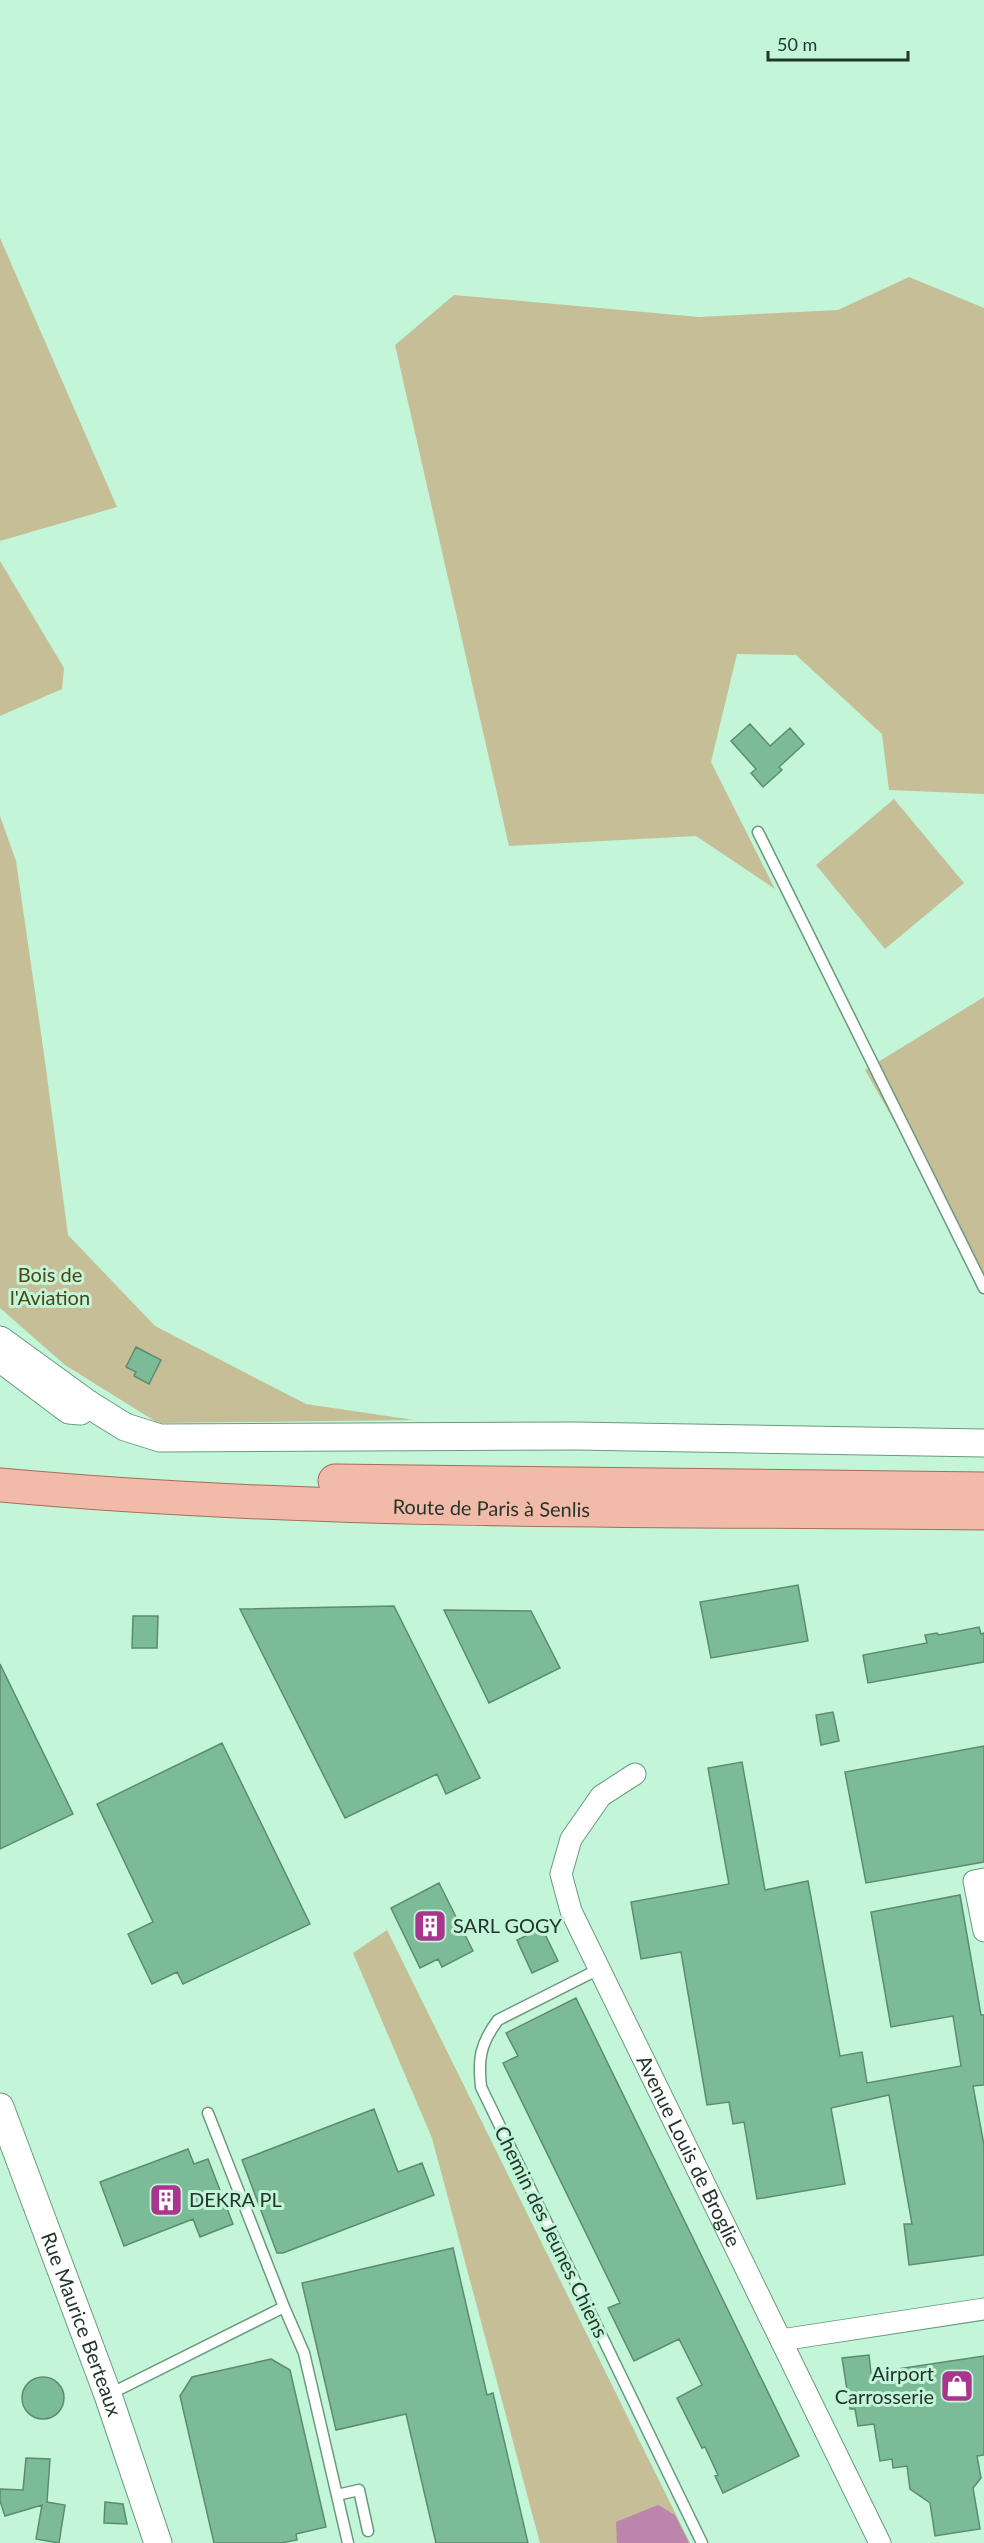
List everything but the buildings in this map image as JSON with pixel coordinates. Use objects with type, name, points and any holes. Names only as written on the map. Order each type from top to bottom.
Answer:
[{"type":"main road","name":"Route de Paris à Senlis","points":[[0,1465],[29,1469],[231,1478],[429,1484],[984,1489]]},
{"type":"main road","name":"Route de Paris à Senlis","points":[[0,1485],[250,1502],[432,1507],[984,1513]]},
{"type":"street","points":[[0,1340],[87,1404],[125,1426],[160,1438],[576,1436],[984,1443]]},
{"type":"street","points":[[0,1358],[69,1410],[80,1411],[87,1404]]},
{"type":"street","name":"Avenue Louis de Broglie","points":[[635,1774],[601,1796],[571,1839],[561,1874],[570,1911],[880,2543]]},
{"type":"street","points":[[984,1879],[974,1881],[984,1931]]},
{"type":"street","name":"Rue Maurice Berteaux","points":[[0,2107],[108,2395],[158,2543]]},
{"type":"street","points":[[782,2340],[984,2309]]},
{"type":"lane","points":[[758,832],[984,1288]]},
{"type":"lane","name":"Chemin des Jeunes Chiens","points":[[599,1969],[498,2020],[488,2034],[479,2063],[481,2087],[702,2543]]},
{"type":"lane","points":[[208,2113],[304,2353],[348,2543]]},
{"type":"lane","points":[[108,2395],[284,2307]]},
{"type":"lane","points":[[337,2495],[359,2490],[368,2531]]},
{"type":"green space","points":[[0,238],[117,507],[0,541]]},
{"type":"green space","points":[[909,277],[984,308],[984,794],[889,790],[882,734],[796,655],[737,654],[711,762],[775,889],[696,836],[509,846],[395,345],[454,295],[699,317],[838,310]]},
{"type":"green space","points":[[0,561],[64,668],[62,689],[0,716]]},
{"type":"green space","points":[[894,799],[964,883],[885,949],[816,865]]},
{"type":"green space","name":"Bois de l'Aviation","points":[[0,816],[16,861],[68,1235],[155,1326],[306,1404],[414,1420],[158,1423],[65,1365],[0,1308]]},
{"type":"green space","points":[[984,997],[984,1279],[865,1070]]},
{"type":"green space","points":[[387,1930],[690,2543],[540,2543],[432,2138],[353,1953]]},
{"type":"shaded area","points":[[658,2505],[675,2515],[689,2543],[617,2543],[616,2522]]},
{"type":"place","name":"SARL GOGY","points":[[430,1926]]},
{"type":"place","name":"DEKRA PL","points":[[166,2200]]},
{"type":"place","name":"Airport Carrosserie","points":[[957,2386]]}]
